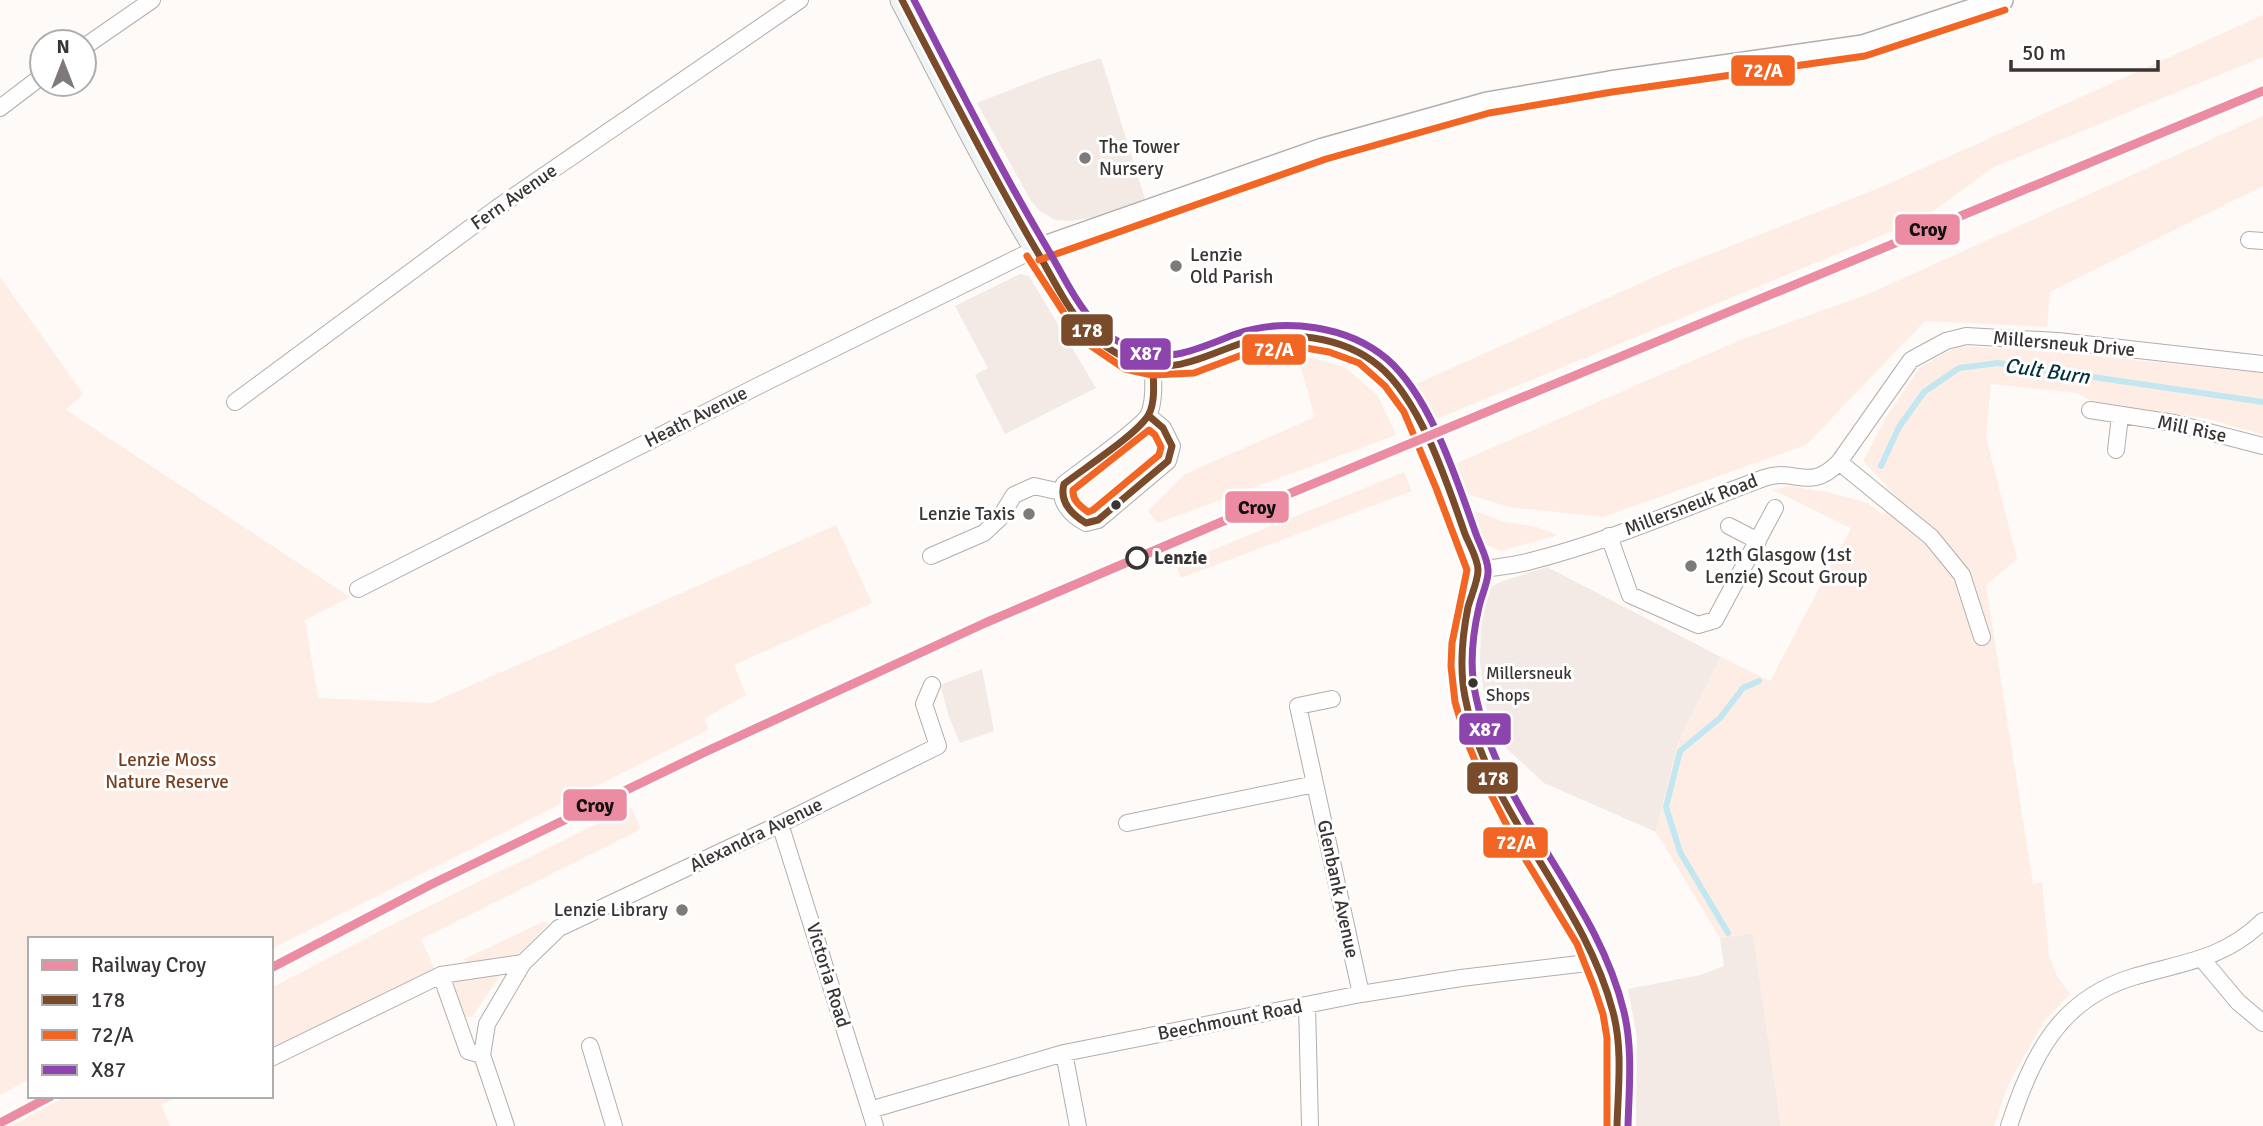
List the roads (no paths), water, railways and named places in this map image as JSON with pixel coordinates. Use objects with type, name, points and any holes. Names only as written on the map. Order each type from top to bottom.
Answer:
[{"type":"main road","points":[[902,0],[1026,236],[1089,332],[1129,359],[1153,365],[1192,362],[1247,342],[1300,336],[1332,342],[1364,354],[1393,379],[1413,407],[1446,484],[1478,570],[1471,589],[1461,664],[1470,722],[1502,795],[1586,939],[1596,962],[1614,1013],[1619,1072],[1617,1126]]},
{"type":"street","points":[[98,37],[152,0]]},
{"type":"street","name":"Fern Avenue","points":[[235,402],[497,208],[800,0]]},
{"type":"street","points":[[1037,250],[1324,149],[1488,103],[1610,82],[1863,46],[2002,0]]},
{"type":"street","points":[[0,108],[28,87]]},
{"type":"street","name":"Heath Avenue","points":[[358,589],[756,387],[1037,250]]},
{"type":"street","name":"Millersneuk Drive","points":[[1839,462],[1911,360],[1946,341],[1966,336],[2058,341],[2263,364]]},
{"type":"street","points":[[1149,416],[1163,428],[1172,446],[1168,461],[1098,520],[1086,523],[1076,518],[1065,505],[1061,492],[1064,484],[1149,416],[1153,393],[1153,365]]},
{"type":"street","name":"Mill Rise","points":[[2090,410],[2186,426],[2263,446]]},
{"type":"street","points":[[2116,450],[2120,416]]},
{"type":"street","points":[[1839,462],[1931,537],[1962,575],[1982,637]]},
{"type":"street","name":"Millersneuk Road","points":[[1478,570],[1530,562],[1609,536],[1770,476],[1812,478],[1828,473],[1839,462]]},
{"type":"street","points":[[930,556],[984,533],[999,519],[1014,495],[1034,486],[1061,492]]},
{"type":"street","points":[[1609,536],[1630,595],[1698,625],[1715,620],[1775,509]]},
{"type":"street","points":[[1728,526],[1758,541]]},
{"type":"street","name":"Alexandra Avenue","points":[[482,1055],[487,1024],[500,1000],[523,963],[559,928],[938,746],[924,704],[932,685]]},
{"type":"street","name":"Glenbank Avenue","points":[[1332,699],[1297,706],[1361,994]]},
{"type":"street","points":[[1127,822],[1315,784]]},
{"type":"street","name":"Victoria Road","points":[[780,824],[873,1118]]},
{"type":"street","points":[[2009,1126],[2021,1089],[2046,1043],[2078,1003],[2131,978],[2202,959],[2227,948],[2263,921]]},
{"type":"street","points":[[2202,959],[2238,1002],[2263,1023]]},
{"type":"street","name":"Beechmount Road","points":[[873,1118],[1063,1053],[1361,994],[1461,978],[1596,962]]},
{"type":"street","points":[[273,1057],[441,975],[523,963]]},
{"type":"street","points":[[441,975],[468,1051],[482,1055],[506,1126]]},
{"type":"street","points":[[1307,1005],[1310,1126]]},
{"type":"street","points":[[590,1046],[614,1126]]},
{"type":"street","points":[[1063,1053],[1078,1126]]},
{"type":"waterway","name":"Cult Burn","points":[[1881,466],[1899,427],[1924,392],[1959,368],[1998,363],[2263,402]]},
{"type":"waterway","name":"Cult Burn","points":[[1728,933],[1680,852],[1666,807],[1680,751],[1720,718],[1743,688],[1759,681]]},
{"type":"rail line","name":"Croy","points":[[273,967],[430,885],[705,752],[985,623],[1240,514],[2263,91]]},
{"type":"rail line","name":"Croy","points":[[0,1123],[47,1098]]},
{"type":"place","name":"The Tower Nursery","points":[[1085,158]]},
{"type":"place","name":"Lenzie Old Parish","points":[[1176,266]]},
{"type":"place","name":"Lenzie Taxis","points":[[1029,514]]},
{"type":"place","name":"Lenzie","points":[[1137,558]]},
{"type":"place","name":"12th Glasgow (1st Lenzie) Scout Group","points":[[1691,566]]},
{"type":"place","name":"Millersneuk Shops","points":[[1473,683]]},
{"type":"place","name":"Lenzie Library","points":[[682,910]]},
{"type":"park label","name":"Lenzie Moss Nature Reserve","points":[[167,771]]}]
